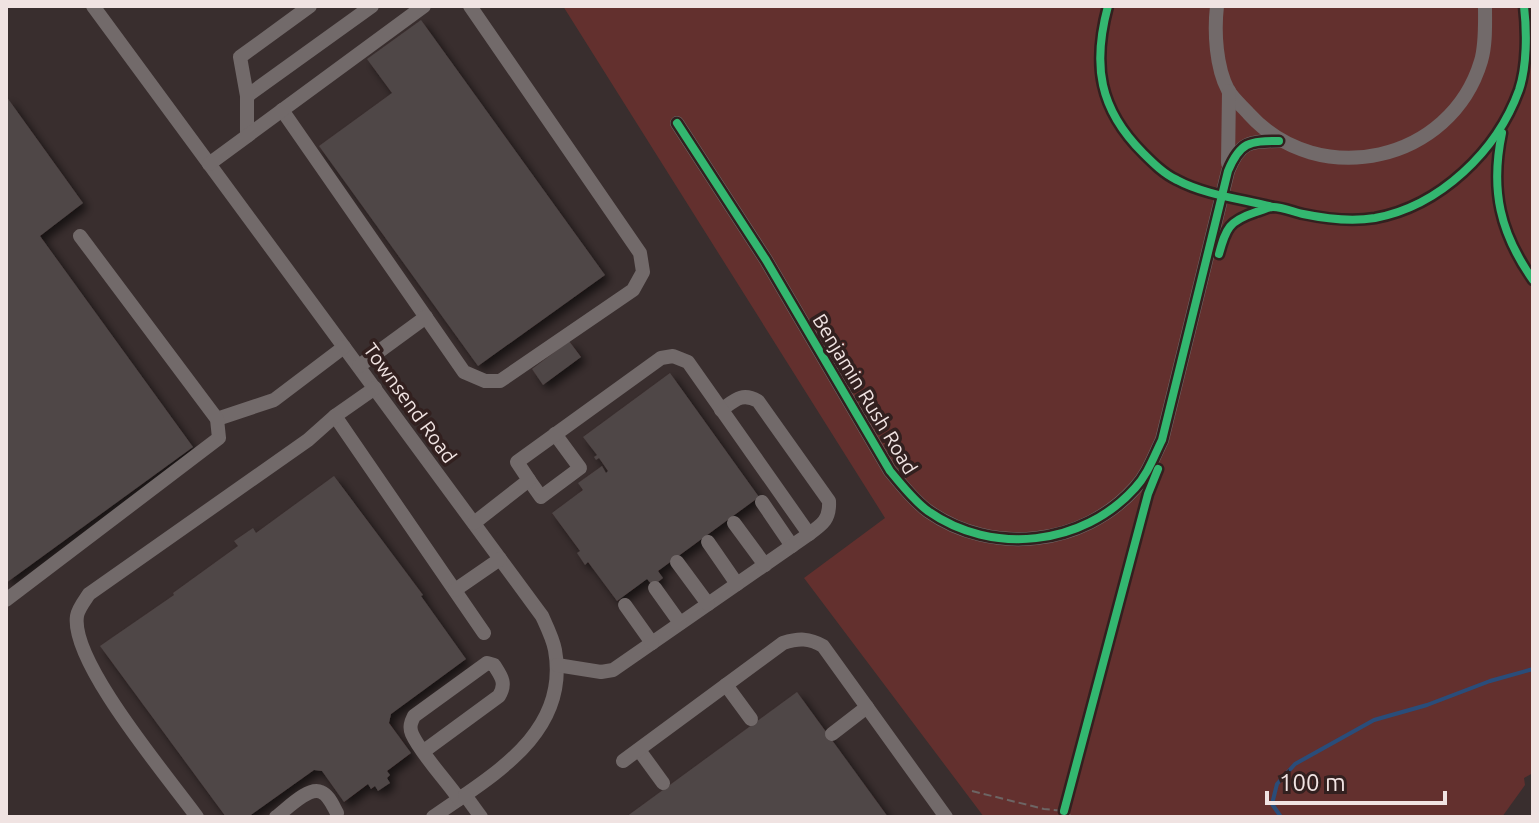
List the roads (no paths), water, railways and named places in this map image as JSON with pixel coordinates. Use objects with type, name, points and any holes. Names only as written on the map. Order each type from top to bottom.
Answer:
[{"type":"street","name":"Townsend Road","points":[[93,6],[542,616],[555,647],[556,692],[545,720],[531,742],[433,817]]},
{"type":"street","points":[[247,136],[247,96],[240,57],[310,6]]},
{"type":"street","points":[[247,96],[372,6]]},
{"type":"street","points":[[209,164],[424,6]]},
{"type":"street","points":[[282,110],[464,372],[485,381],[500,381],[633,290],[643,272],[640,253],[470,6]]},
{"type":"street","name":"Benjamin Rush Road","points":[[1217,6],[1215,34],[1229,91],[1228,171]]},
{"type":"street","name":"Benjamin Rush Road","points":[[1229,91],[1256,122],[1279,141],[1314,154],[1365,159],[1406,147],[1441,125],[1466,93],[1481,61],[1485,6]]},
{"type":"street","name":"Benjamin Rush Road","points":[[677,123],[766,260],[890,471],[927,510],[950,524],[971,533],[1003,539],[1049,536],[1087,526],[1112,510],[1136,487],[1151,465],[1162,440],[1228,171],[1236,151],[1256,141],[1279,141]]},
{"type":"street","points":[[6,600],[219,438],[217,419],[80,236]]},
{"type":"street","points":[[359,366],[426,317]]},
{"type":"street","points":[[217,419],[274,400],[344,347]]},
{"type":"street","points":[[555,434],[580,468],[541,497],[517,462],[555,434],[661,358],[673,356],[688,362],[809,534]]},
{"type":"street","points":[[197,817],[94,674],[79,637],[77,615],[89,594],[308,440],[335,416],[375,388]]},
{"type":"street","points":[[557,665],[601,672],[613,670],[825,523],[830,514],[829,501],[758,401],[740,397],[721,410]]},
{"type":"street","points":[[335,416],[484,633]]},
{"type":"street","points":[[474,523],[529,480]]},
{"type":"street","points":[[762,502],[792,546]]},
{"type":"street","points":[[734,523],[765,565]]},
{"type":"street","points":[[708,542],[737,584]]},
{"type":"street","points":[[455,590],[500,559]]},
{"type":"street","points":[[677,562],[708,604]]},
{"type":"street","points":[[655,588],[680,623]]},
{"type":"street","points":[[625,605],[652,643]]},
{"type":"street","points":[[623,761],[783,643],[797,638],[811,640],[823,646],[946,817]]},
{"type":"street","points":[[424,751],[499,696],[504,689],[504,680],[494,665],[487,663],[414,716],[410,723],[411,733],[424,751],[481,817]]},
{"type":"street","points":[[726,685],[751,719]]},
{"type":"street","points":[[832,734],[867,707]]},
{"type":"street","points":[[639,750],[663,783]]},
{"type":"street","points":[[276,817],[312,791],[319,790],[325,794],[337,816]]},
{"type":"waterway","points":[[1281,817],[1272,804],[1277,784],[1295,764],[1374,720],[1533,669]]}]
